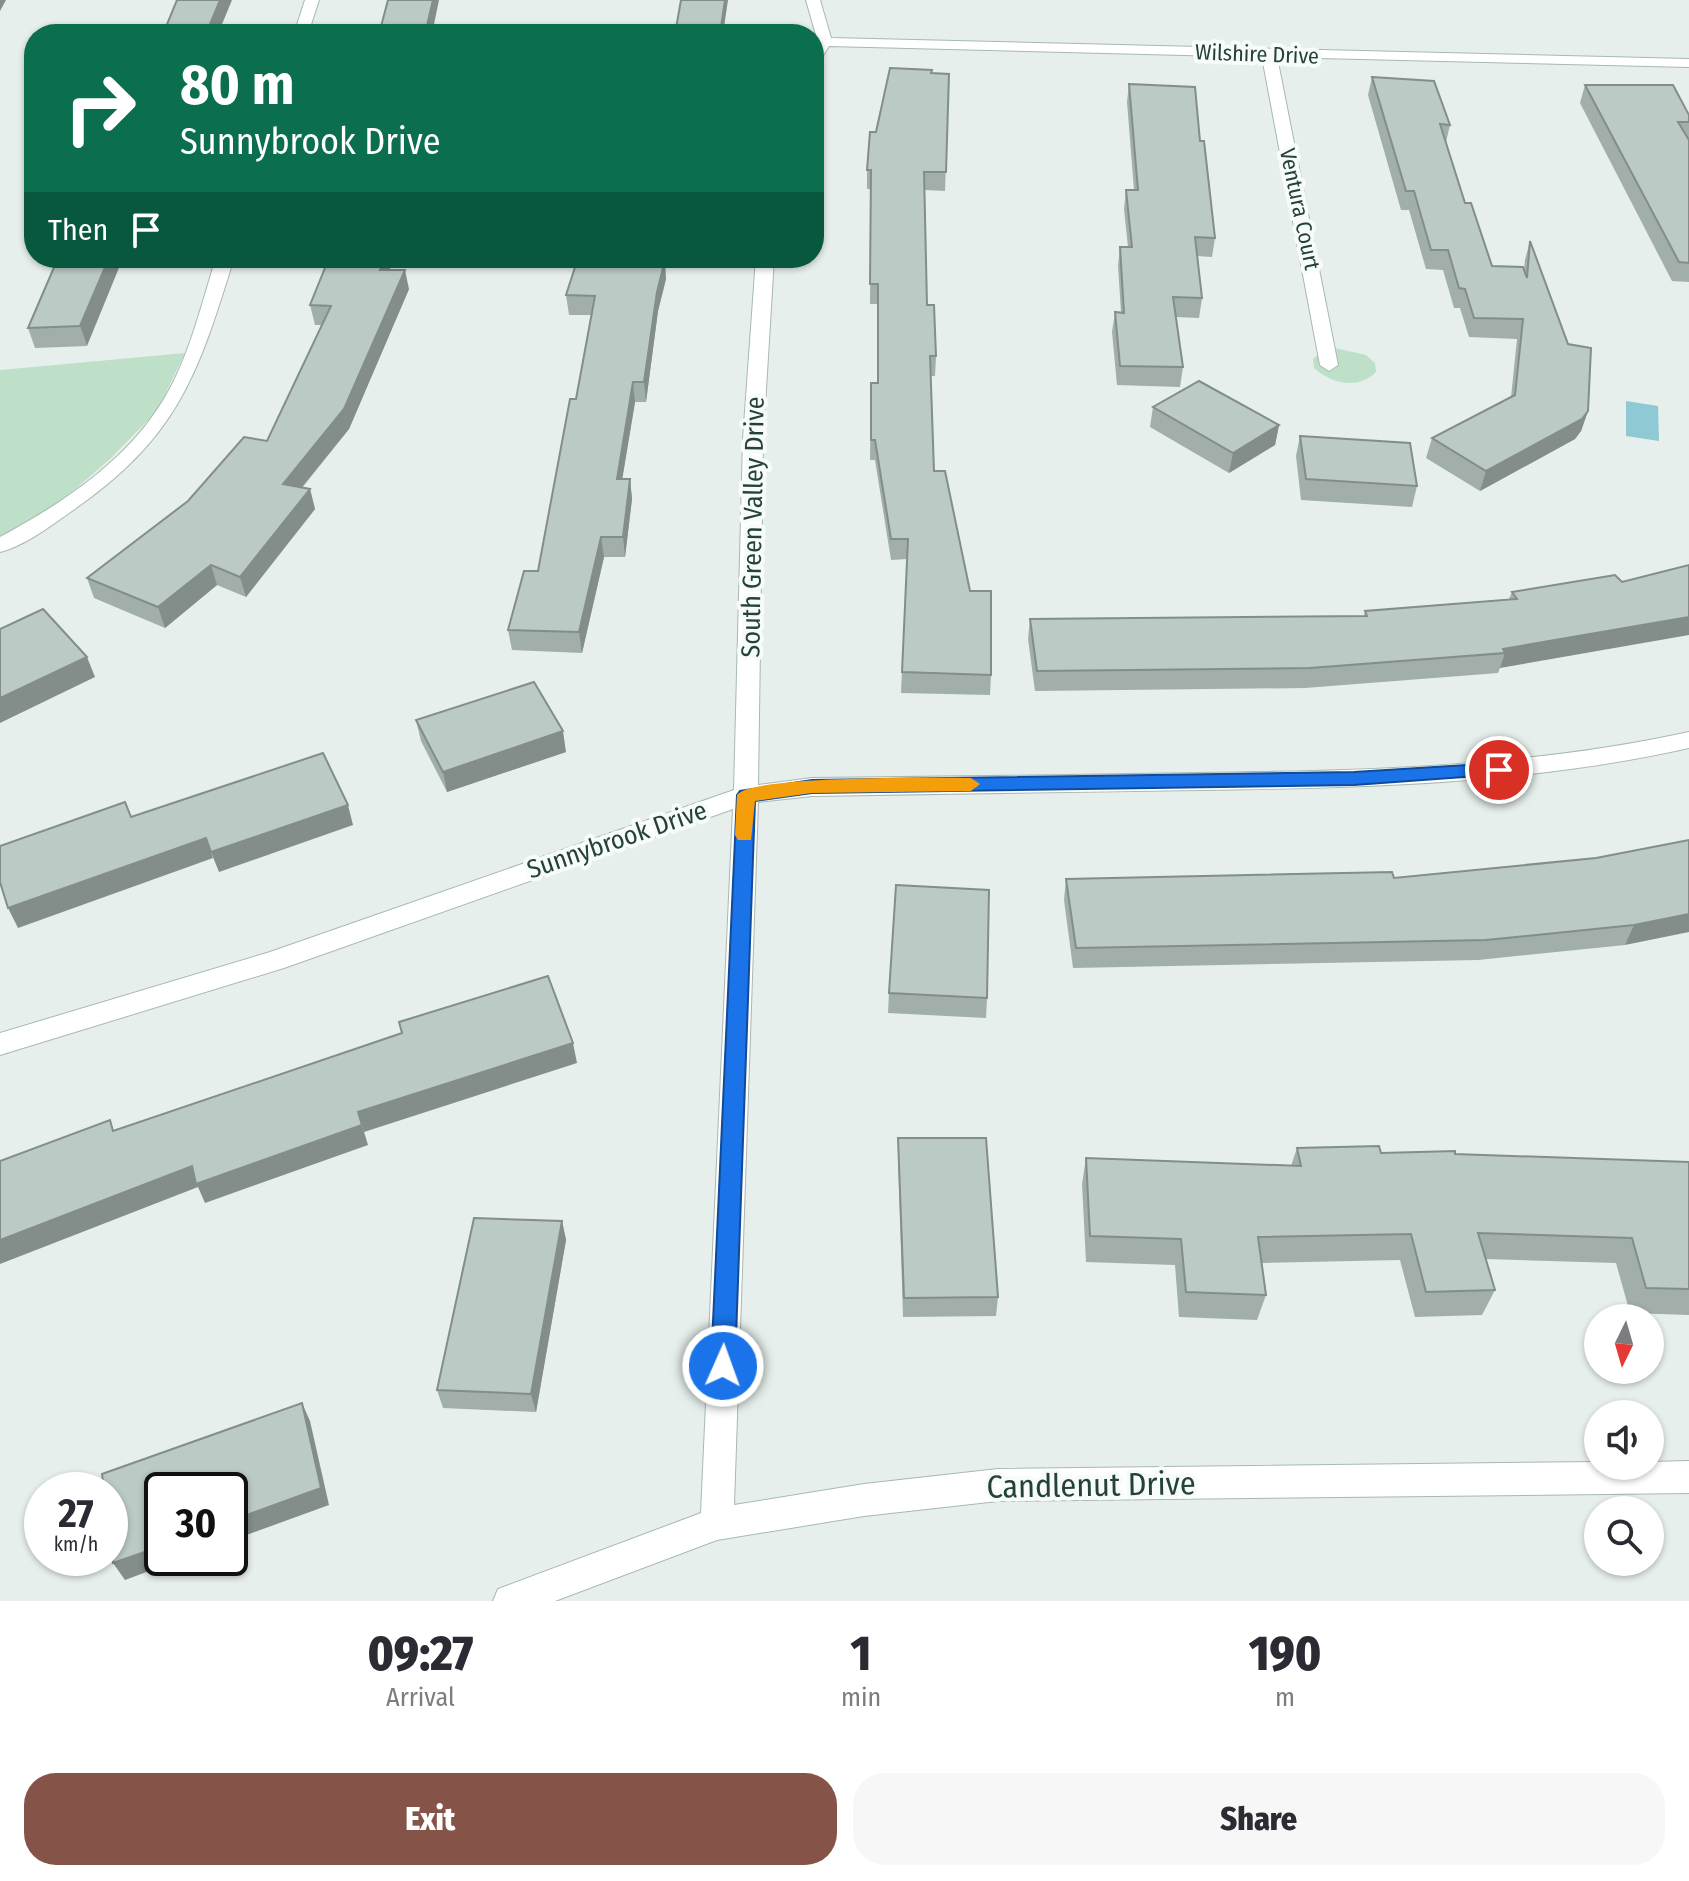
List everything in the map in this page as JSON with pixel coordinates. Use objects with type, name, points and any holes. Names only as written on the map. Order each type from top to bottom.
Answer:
[{"type":"street","points":[[304,24],[312,0]]},
{"type":"street","points":[[813,0],[820,24]]},
{"type":"street","name":"Wilshire Drive","points":[[825,42],[1689,63]]},
{"type":"street","name":"Ventura Court","points":[[1269,54],[1329,365]]},
{"type":"street","points":[[0,546],[61,509],[95,483],[138,445],[159,421],[190,364],[222,268]]},
{"type":"street","name":"South Green Valley Drive","points":[[717,1524],[746,795],[753,439],[764,268]]},
{"type":"street","name":"Sunnybrook Drive","points":[[0,1044],[275,961],[746,795],[812,787],[1354,779],[1499,770],[1604,756],[1689,740]]},
{"type":"street","name":"Candlenut Drive","points":[[510,1601],[717,1524],[864,1500],[998,1485],[1689,1477]]},
{"type":"green space","points":[[1335,348],[1366,355],[1375,363],[1376,372],[1353,383],[1337,381],[1321,374],[1314,368],[1313,359],[1321,352]]},
{"type":"green space","points":[[185,353],[157,411],[111,458],[55,507],[0,539],[0,370]]},
{"type":"water","points":[[1626,401],[1658,406],[1659,441],[1626,436]]},
{"type":"building","points":[[177,0],[220,0],[210,24],[167,24]]},
{"type":"building","points":[[388,0],[433,0],[427,24],[382,24]]},
{"type":"building","points":[[681,0],[725,0],[721,24],[677,24]]},
{"type":"building","points":[[890,68],[949,74],[946,172],[924,172],[927,305],[934,305],[936,356],[930,356],[934,471],[945,471],[970,591],[991,591],[991,675],[902,672],[908,539],[891,539],[875,440],[871,440],[871,383],[878,383],[878,284],[870,284],[871,170],[867,170],[870,132],[876,132]]},
{"type":"building","points":[[1372,77],[1434,81],[1450,125],[1440,124],[1465,203],[1471,203],[1492,266],[1523,267],[1527,278],[1530,241],[1568,344],[1591,348],[1588,411],[1582,419],[1486,471],[1432,438],[1515,395],[1523,319],[1474,318],[1465,289],[1459,288],[1448,250],[1431,250],[1414,191],[1406,191]]},
{"type":"building","points":[[1129,84],[1195,87],[1215,238],[1195,237],[1202,298],[1173,297],[1183,367],[1120,366],[1115,312],[1124,313],[1120,247],[1132,247],[1126,190],[1138,190]]},
{"type":"building","points":[[1585,85],[1673,85],[1689,115],[1689,122],[1678,122],[1689,140],[1689,263],[1679,262]]},
{"type":"building","points":[[54,268],[105,268],[80,326],[28,328]]},
{"type":"building","points":[[325,268],[405,270],[344,409],[283,484],[310,489],[240,577],[211,565],[158,607],[87,578],[188,501],[244,437],[267,441],[331,306],[310,305]]},
{"type":"building","points":[[575,268],[663,268],[644,382],[633,382],[617,479],[630,479],[623,537],[601,537],[579,632],[508,630],[524,571],[538,571],[570,399],[576,399],[595,296],[566,295]]},
{"type":"building","points":[[1199,381],[1279,425],[1233,453],[1153,407]]},
{"type":"building","points":[[1300,436],[1410,443],[1417,486],[1306,479]]},
{"type":"building","points":[[1689,565],[1689,617],[1503,649],[1505,653],[1310,668],[1037,671],[1030,619],[1367,616],[1365,611],[1517,599],[1512,592],[1615,575],[1622,582]]},
{"type":"building","points":[[43,609],[87,657],[0,698],[0,629]]},
{"type":"building","points":[[534,682],[563,731],[443,772],[416,720]]},
{"type":"building","points":[[323,753],[348,805],[211,852],[206,838],[8,908],[0,882],[0,846],[125,802],[131,817]]},
{"type":"building","points":[[1689,840],[1689,914],[1634,925],[1486,940],[1076,948],[1066,879],[1392,872],[1394,878],[1596,858]]},
{"type":"building","points":[[896,885],[989,890],[987,998],[889,993]]},
{"type":"building","points":[[548,976],[573,1043],[358,1112],[362,1125],[196,1184],[192,1166],[0,1240],[0,1161],[110,1120],[113,1131],[402,1033],[399,1022]]},
{"type":"building","points":[[898,1138],[986,1138],[998,1297],[904,1298]]},
{"type":"building","points":[[1379,1146],[1381,1153],[1455,1151],[1455,1154],[1689,1162],[1689,1289],[1646,1288],[1632,1238],[1478,1233],[1495,1290],[1426,1292],[1411,1234],[1258,1237],[1266,1295],[1186,1292],[1181,1239],[1090,1236],[1086,1158],[1301,1166],[1297,1148]]},
{"type":"building","points":[[474,1218],[562,1221],[531,1394],[437,1390]]},
{"type":"building","points":[[302,1403],[321,1488],[248,1514],[248,1472],[144,1472],[144,1552],[128,1558],[128,1472],[108,1472]]},
{"type":"slow traffic","points":[[745,835],[746,795],[812,787],[971,784]]},
{"type":"route","points":[[723,1366],[746,795],[812,787],[1354,779],[1499,770]]}]
